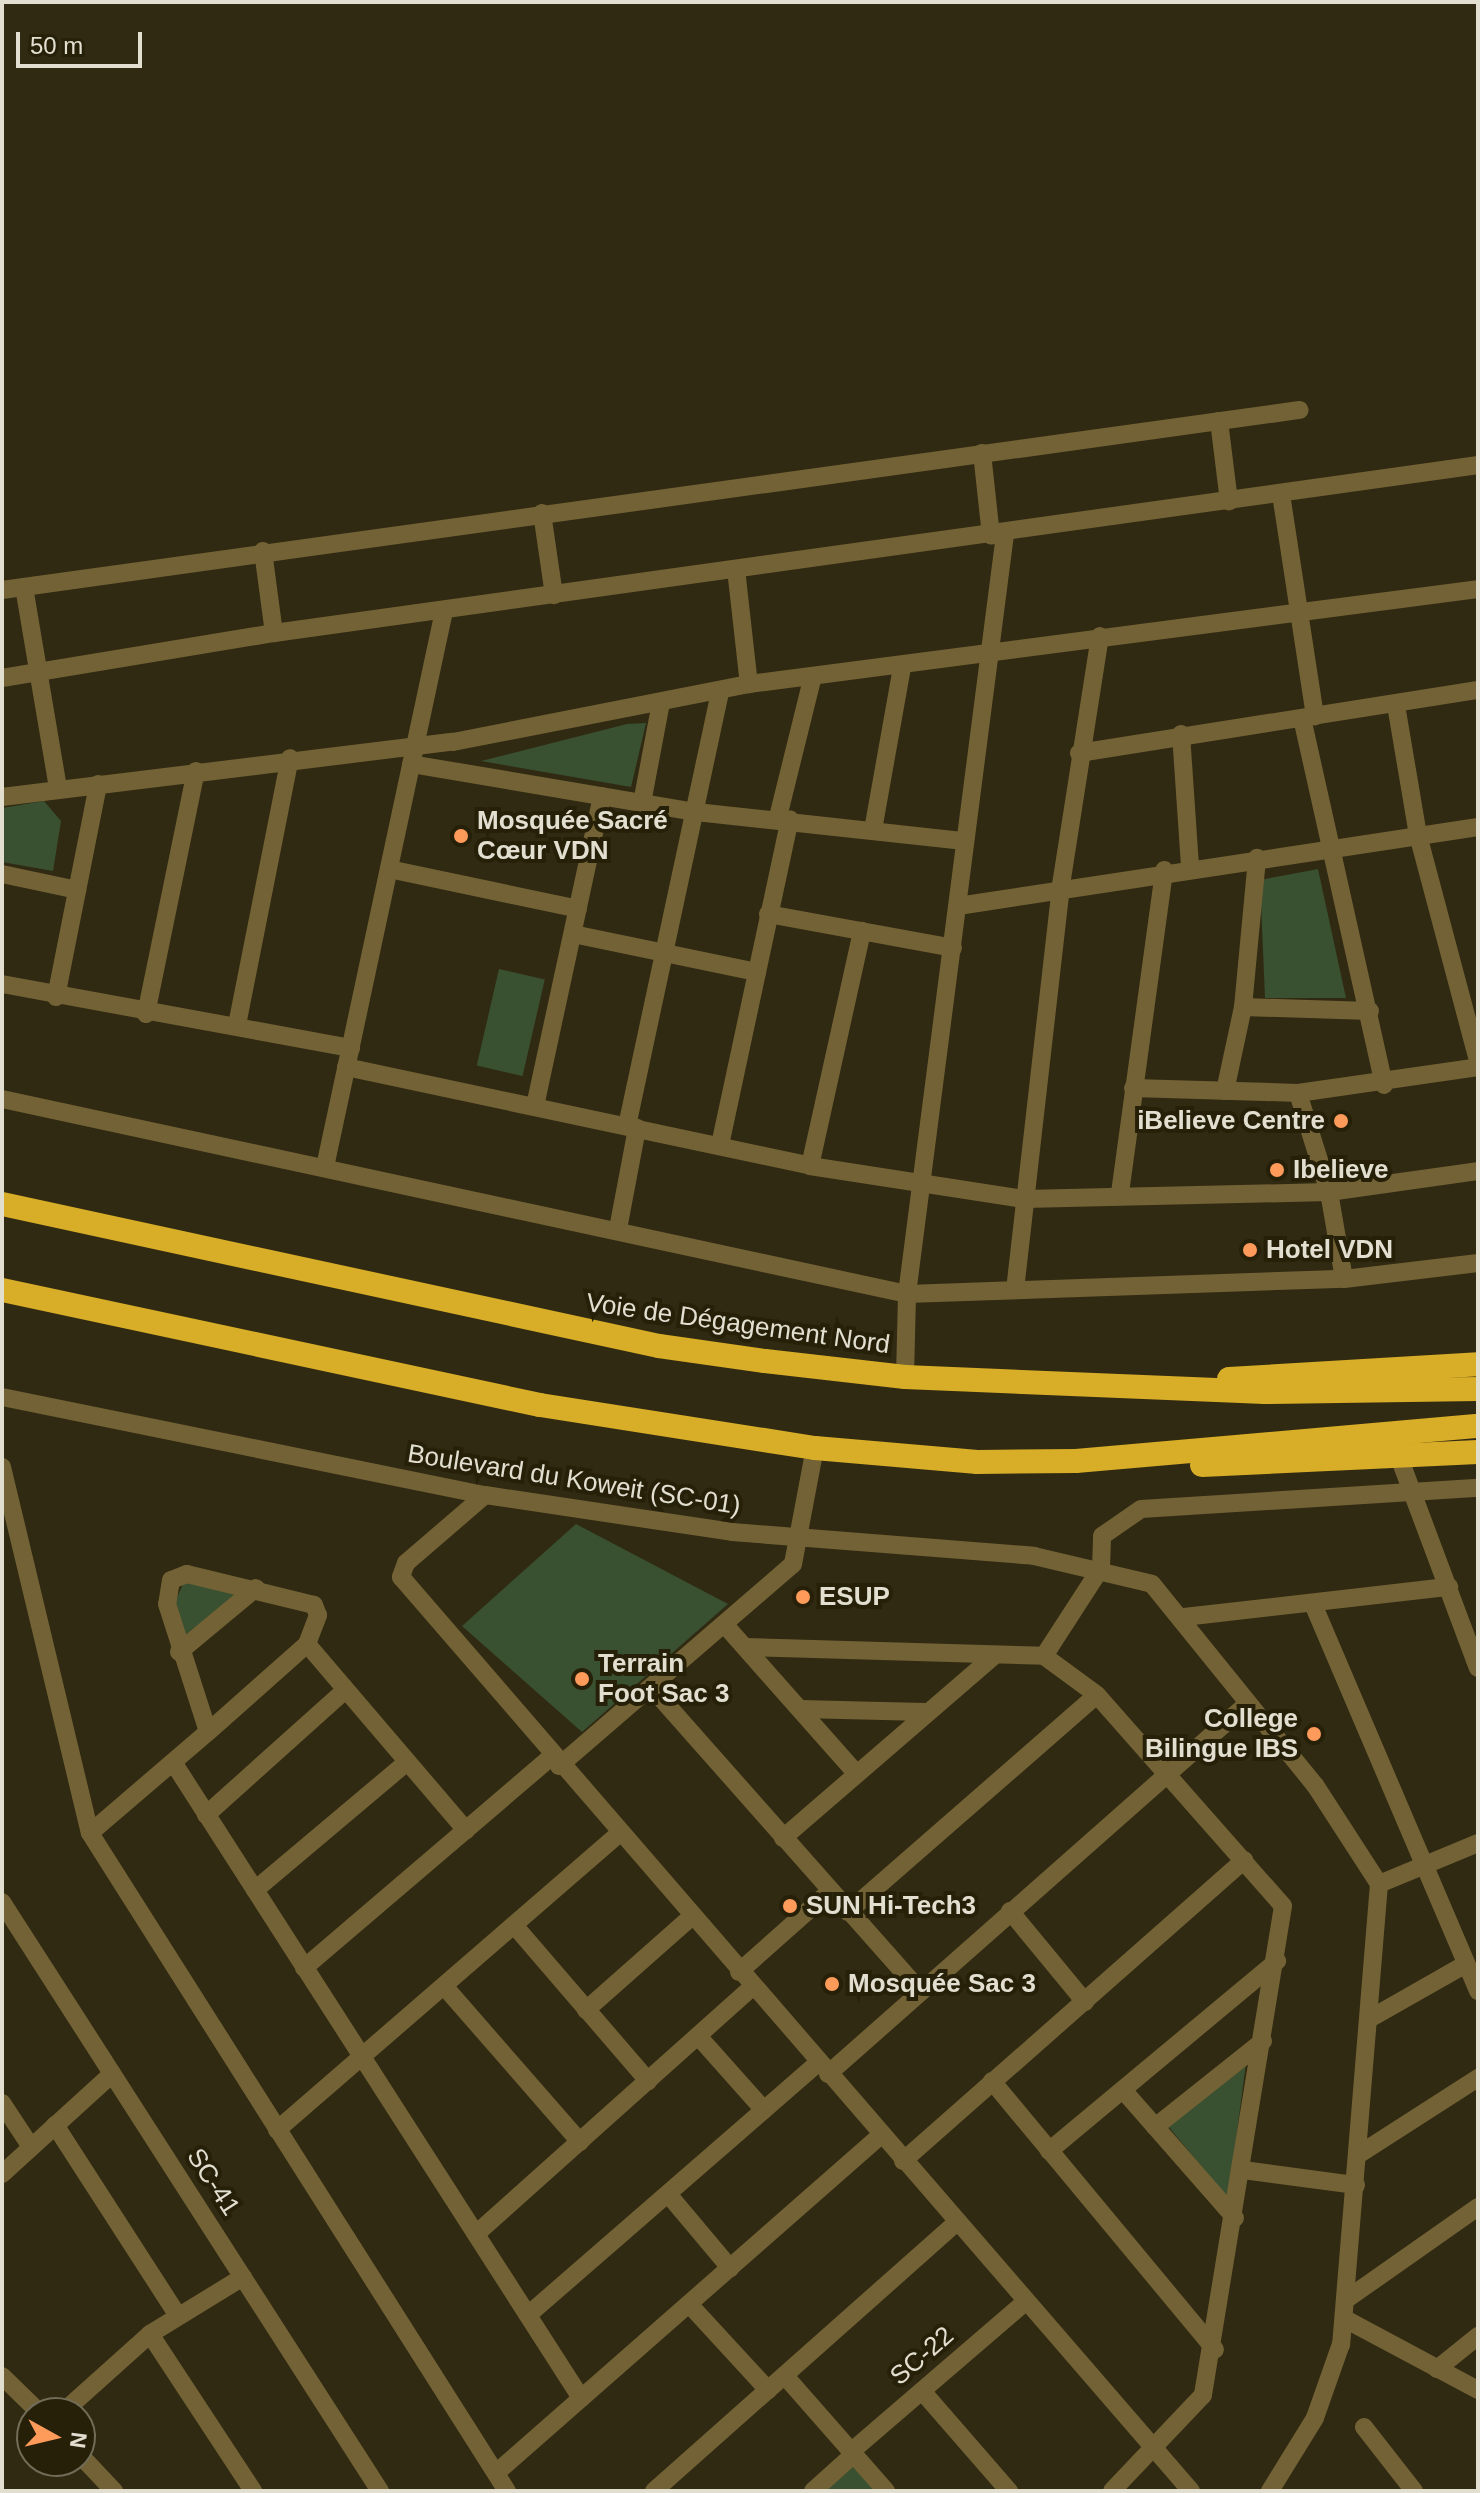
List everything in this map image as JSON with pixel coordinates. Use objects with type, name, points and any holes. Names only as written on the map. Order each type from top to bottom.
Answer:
[{"type":"highway","name":"Voie de Dégagement Nord","points":[[2,1204],[659,1346],[905,1377],[1359,1396],[1478,1389]]},
{"type":"highway","points":[[2,1290],[571,1411],[815,1448],[977,1462],[1076,1461],[1478,1426]]},
{"type":"highway","points":[[1156,1386],[1478,1364]]},
{"type":"highway","points":[[1076,1461],[1151,1467],[1478,1452]]},
{"type":"street","points":[[2,590],[263,551],[1300,410]]},
{"type":"street","points":[[1219,421],[1229,501]]},
{"type":"street","points":[[905,1377],[907,1294],[990,653],[998,535],[982,453]]},
{"type":"street","points":[[2,678],[274,633],[998,535],[1478,465]]},
{"type":"street","points":[[1281,494],[1326,848],[1370,1011],[1384,1085]]},
{"type":"street","points":[[542,513],[554,595]]},
{"type":"street","points":[[263,551],[274,633]]},
{"type":"street","points":[[736,569],[749,684]]},
{"type":"street","points":[[24,587],[58,789]]},
{"type":"street","points":[[2,797],[416,742],[494,736],[749,684],[902,668],[1100,636],[1478,589]]},
{"type":"street","points":[[325,1167],[444,611]]},
{"type":"street","points":[[1015,1290],[1061,885],[1079,753],[1100,636]]},
{"type":"street","points":[[873,830],[902,668]]},
{"type":"street","points":[[720,1145],[757,972],[813,676]]},
{"type":"street","points":[[1079,753],[1181,734],[1396,705],[1478,690]]},
{"type":"street","points":[[618,1229],[632,1127],[720,691]]},
{"type":"street","points":[[642,803],[661,702]]},
{"type":"street","points":[[1396,705],[1418,835],[1478,1060]]},
{"type":"street","points":[[1181,734],[1190,867]]},
{"type":"street","points":[[237,1025],[290,758]]},
{"type":"street","points":[[411,764],[696,812],[784,818],[964,841]]},
{"type":"street","points":[[146,1014],[196,771]]},
{"type":"street","points":[[56,997],[98,784]]},
{"type":"street","points":[[535,1106],[602,796]]},
{"type":"street","points":[[958,906],[1061,885],[1478,827]]},
{"type":"street","points":[[1225,1091],[1243,1007],[1257,858]]},
{"type":"street","points":[[389,869],[578,909]]},
{"type":"street","points":[[1120,1193],[1164,870]]},
{"type":"street","points":[[2,874],[77,890]]},
{"type":"street","points":[[768,914],[953,948]]},
{"type":"street","points":[[810,1166],[862,931]]},
{"type":"street","points":[[573,934],[757,972]]},
{"type":"street","points":[[2,984],[146,1014],[237,1025],[535,1106],[810,1166],[920,1186],[1024,1199],[1120,1193],[1329,1192],[1478,1171]]},
{"type":"street","points":[[1243,1007],[1370,1011]]},
{"type":"street","points":[[1133,1088],[1298,1093],[1384,1085],[1478,1067]]},
{"type":"street","points":[[1298,1093],[1329,1192],[1344,1279]]},
{"type":"street","points":[[2,1099],[618,1229],[907,1294],[1344,1279],[1478,1263]]},
{"type":"street","name":"Boulevard du Koweit (SC-01)","points":[[2,1397],[485,1495],[800,1538],[1101,1568],[1142,1577],[1184,1617]]},
{"type":"street","points":[[304,1968],[466,1830],[652,1688],[779,1580],[800,1538],[815,1448]]},
{"type":"street","points":[[1399,1457],[1477,1662]]},
{"type":"street","points":[[2,1467],[90,1833],[507,2491]]},
{"type":"street","points":[[1044,1656],[1101,1568],[1102,1536],[1141,1509],[1478,1488]]},
{"type":"street","points":[[485,1495],[406,1563],[401,1577],[555,1761],[1191,2491]]},
{"type":"street","points":[[90,1833],[208,1732],[307,1644],[318,1609],[256,1588],[187,1574],[171,1580],[166,1596],[179,1652],[208,1732]]},
{"type":"street","points":[[1184,1617],[1449,1587]]},
{"type":"street","points":[[179,1652],[256,1588]]},
{"type":"street","points":[[1313,1604],[1478,1991]]},
{"type":"street","points":[[1184,1617],[1247,1704],[1349,1831],[1379,1884],[1371,2018],[1345,2319],[1331,2383],[1270,2491]]},
{"type":"street","points":[[725,1625],[857,1774]]},
{"type":"street","points":[[307,1644],[343,1692],[466,1830]]},
{"type":"street","points":[[745,1647],[993,1657],[1044,1656],[1097,1695],[1169,1772],[1283,1906],[1215,2350],[1196,2409],[1112,2491]]},
{"type":"street","points":[[783,1838],[925,1712],[993,1657]]},
{"type":"street","points":[[652,1688],[829,1892],[920,1991]]},
{"type":"street","points":[[206,1815],[343,1692]]},
{"type":"street","points":[[848,1912],[1097,1695]]},
{"type":"street","points":[[528,2315],[764,2110],[823,2069],[920,1991],[1247,1704]]},
{"type":"street","points":[[800,1709],[925,1712]]},
{"type":"street","points":[[173,1762],[581,2398]]},
{"type":"street","points":[[255,1890],[407,1762]]},
{"type":"street","points":[[277,2130],[619,1834]]},
{"type":"street","points":[[1379,1884],[1478,1843]]},
{"type":"street","points":[[903,2161],[1244,1860]]},
{"type":"street","points":[[739,1972],[829,1892]]},
{"type":"street","name":"SC-41","points":[[2,1902],[243,2277],[371,2488]]},
{"type":"street","points":[[1010,1911],[1085,2002]]},
{"type":"street","points":[[586,2010],[691,1917]]},
{"type":"street","points":[[514,1925],[648,2081]]},
{"type":"street","points":[[1049,2151],[1277,1961]]},
{"type":"street","points":[[1371,2018],[1466,1964]]},
{"type":"street","points":[[444,1986],[580,2142]]},
{"type":"street","points":[[476,2234],[752,1987]]},
{"type":"street","points":[[698,2036],[764,2110]]},
{"type":"street","points":[[1155,2127],[1263,2041]]},
{"type":"street","points":[[2,2174],[112,2074]]},
{"type":"street","points":[[1358,2155],[1478,2078]]},
{"type":"street","points":[[992,2081],[1215,2350]]},
{"type":"street","points":[[1123,2090],[1235,2218]]},
{"type":"street","points":[[2,2103],[31,2147]]},
{"type":"street","points":[[55,2125],[178,2316]]},
{"type":"street","points":[[496,2473],[881,2135]]},
{"type":"street","points":[[1243,2170],[1356,2185]]},
{"type":"street","points":[[668,2194],[730,2268]]},
{"type":"street","points":[[1347,2299],[1478,2207]]},
{"type":"street","points":[[654,2491],[957,2222]]},
{"type":"street","points":[[80,2397],[150,2334],[243,2277]]},
{"type":"street","name":"SC-22","points":[[813,2491],[1026,2301]]},
{"type":"street","points":[[689,2304],[768,2390]]},
{"type":"street","points":[[1345,2319],[1478,2390]]},
{"type":"street","points":[[150,2334],[253,2491]]},
{"type":"street","points":[[1437,2369],[1478,2336]]},
{"type":"street","points":[[2,2376],[24,2397]]},
{"type":"street","points":[[785,2376],[886,2491]]},
{"type":"street","points":[[922,2391],[1009,2491]]},
{"type":"street","points":[[1364,2427],[1414,2491]]},
{"type":"street","points":[[96,2472],[114,2491]]},
{"type":"green space","points":[[646,723],[631,787],[481,761],[627,724]]},
{"type":"green space","points":[[44,801],[61,821],[53,871],[2,862],[2,808]]},
{"type":"green space","points":[[1318,869],[1346,998],[1265,998],[1260,880]]},
{"type":"green space","points":[[499,969],[545,980],[523,1076],[477,1065]]},
{"type":"green space","name":"Terrain Foot Sac 3","points":[[576,1524],[728,1604],[582,1732],[462,1626]]},
{"type":"green space","points":[[184,1582],[237,1594],[185,1635],[175,1602]]},
{"type":"green space","points":[[1247,2056],[1228,2199],[1168,2126]]},
{"type":"green space","points":[[857,2461],[881,2491],[822,2491]]},
{"type":"place","name":"Mosquée Sacré Cœur VDN","points":[[461,836]]},
{"type":"place","name":"iBelieve Centre","points":[[1341,1121]]},
{"type":"place","name":"Ibelieve","points":[[1277,1170]]},
{"type":"place","name":"Hotel VDN","points":[[1250,1250]]},
{"type":"place","name":"ESUP","points":[[803,1597]]},
{"type":"place","name":"Terrain Foot Sac 3","points":[[582,1679]]},
{"type":"place","name":"College Bilingue IBS","points":[[1314,1734]]},
{"type":"place","name":"SUN Hi-Tech3","points":[[790,1906]]},
{"type":"place","name":"Mosquée Sac 3","points":[[832,1984]]}]
